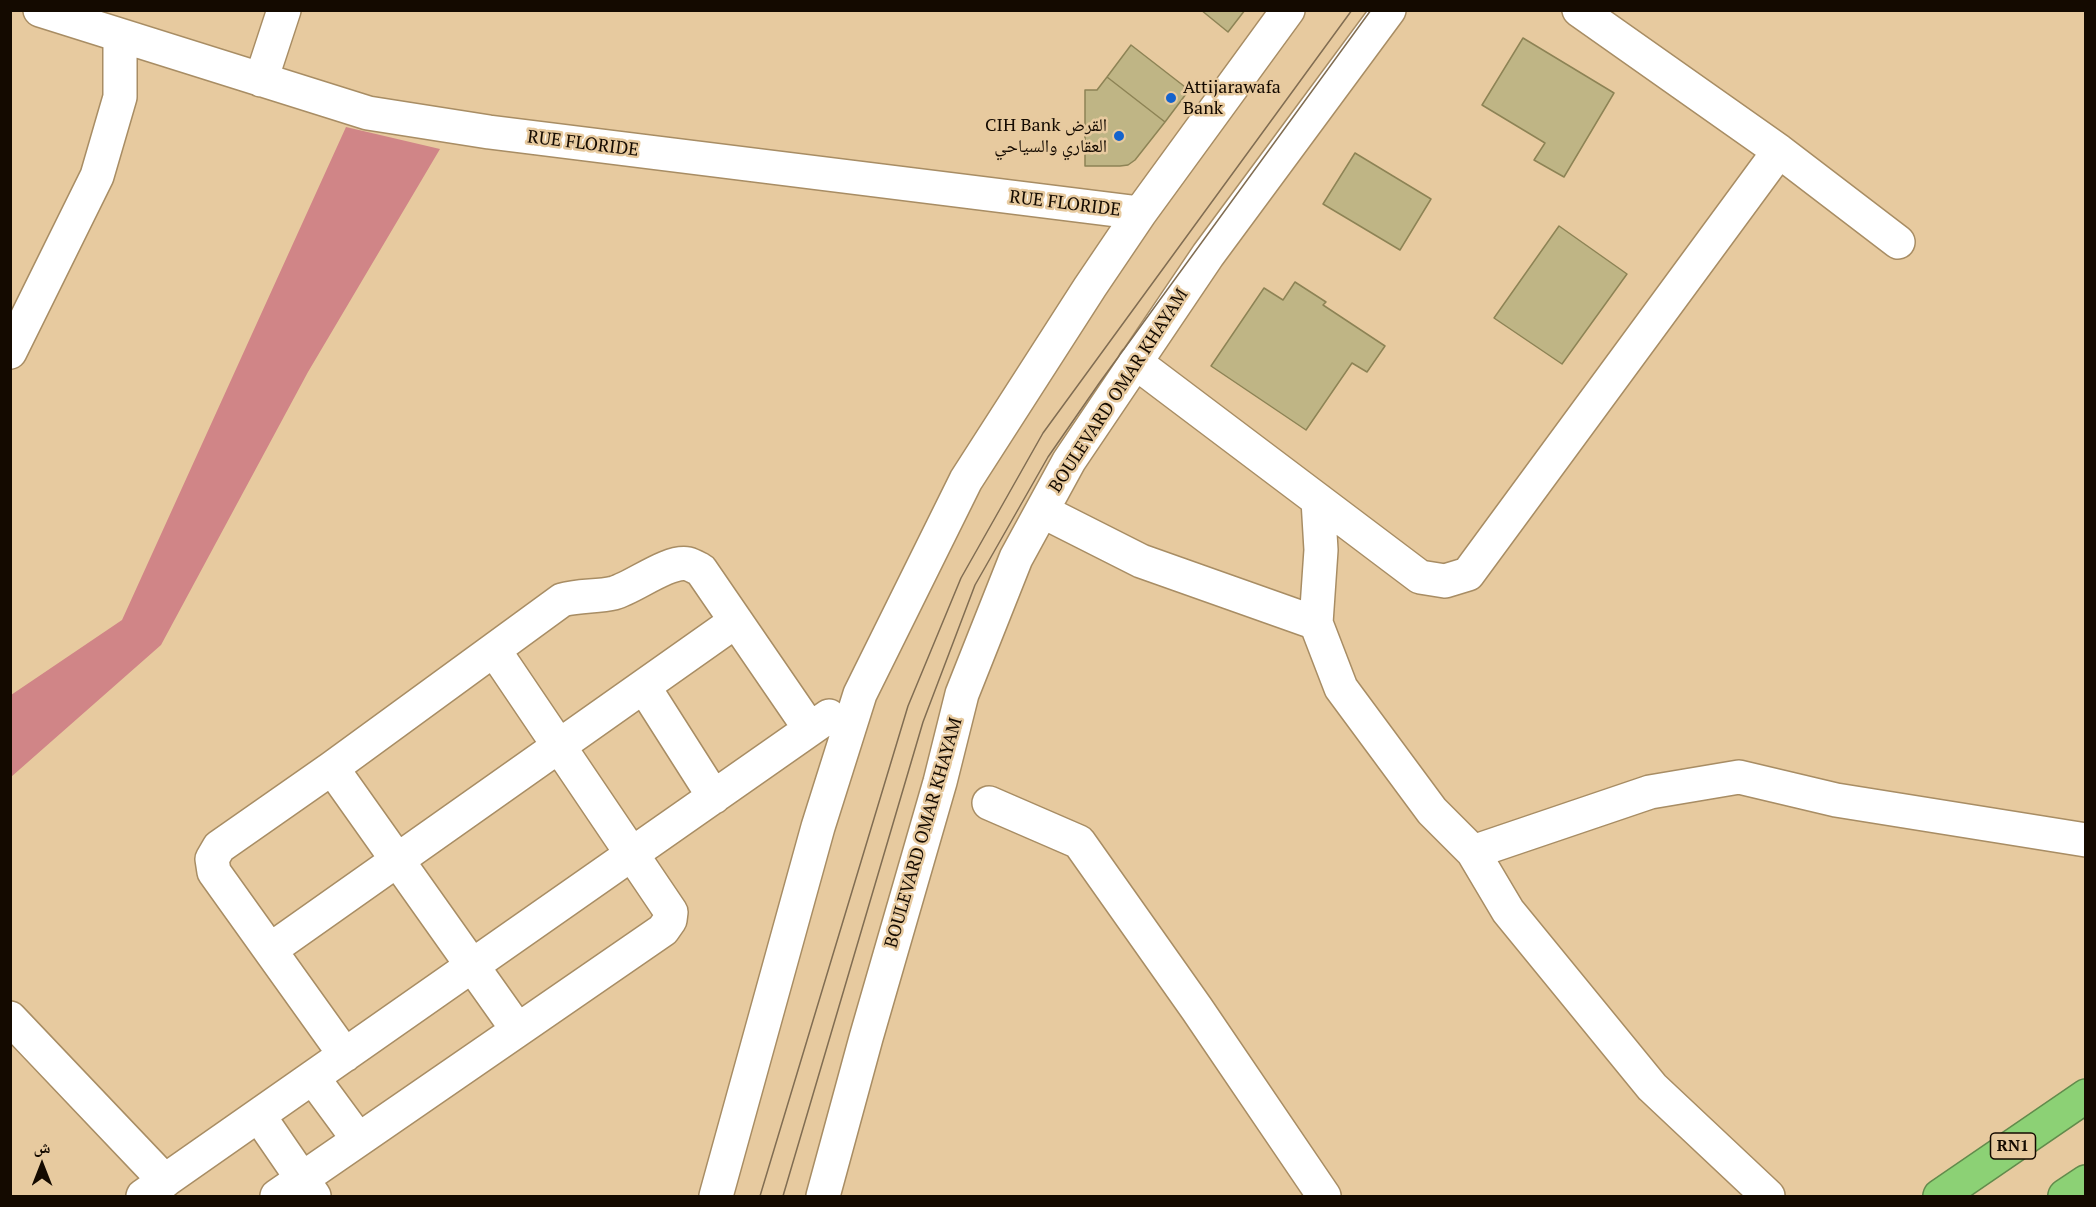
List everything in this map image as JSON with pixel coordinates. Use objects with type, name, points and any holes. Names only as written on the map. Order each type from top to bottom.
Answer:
[{"type":"highway","name":"RN1","points":[[1940,1197],[2085,1096]]},
{"type":"highway","points":[[2065,1197],[2085,1182]]},
{"type":"street","points":[[261,80],[284,10]]},
{"type":"street","points":[[716,1197],[818,827],[860,694],[966,480],[1140,213],[1288,10]]},
{"type":"street","name":"BOULEVARD OMAR KHAYAM","points":[[824,1197],[866,1038],[940,782],[962,694],[1016,558],[1069,461],[1135,362],[1208,255],[1389,10]]},
{"type":"street","points":[[1579,10],[1779,151],[1898,242]]},
{"type":"street","name":"RUE FLORIDE","points":[[45,11],[368,113],[478,130],[1140,213]]},
{"type":"street","points":[[10,352],[97,176],[120,97],[120,36]]},
{"type":"street","points":[[1135,362],[1420,577],[1446,581],[1468,574],[1779,151]]},
{"type":"street","points":[[10,303],[47,279]]},
{"type":"street","points":[[1318,500],[1321,550],[1316,623],[1341,688],[1432,811],[1473,852],[1508,911],[1652,1087],[1768,1197]]},
{"type":"street","points":[[1042,511],[1141,561],[1316,623]]},
{"type":"street","points":[[345,1055],[214,872],[212,860],[219,847],[332,768],[562,600],[575,596],[613,593],[645,580],[671,565],[688,564],[701,570],[810,729]]},
{"type":"street","points":[[270,950],[736,621]]},
{"type":"street","points":[[259,1116],[297,1191],[358,1139],[663,930],[670,920],[671,912],[494,650]]},
{"type":"street","points":[[644,687],[714,797]]},
{"type":"street","points":[[10,1018],[154,1189],[860,694]]},
{"type":"street","points":[[332,768],[517,1029]]},
{"type":"street","points":[[1473,852],[1650,792],[1739,777],[1836,800],[2085,840]]},
{"type":"street","points":[[989,803],[1079,842],[1197,1009],[1324,1197]]},
{"type":"street","points":[[313,1078],[358,1139]]},
{"type":"shaded area","points":[[346,127],[440,149],[308,372],[161,645],[11,777],[11,695],[122,620]]},
{"type":"building","points":[[1201,10],[1245,10],[1228,32]]},
{"type":"building","points":[[1523,38],[1614,93],[1564,177],[1534,160],[1545,143],[1482,105]]},
{"type":"building","points":[[1131,45],[1189,90],[1165,122],[1107,77]]},
{"type":"building","points":[[1107,77],[1165,122],[1135,160],[1128,165],[1085,166],[1085,90],[1097,90]]},
{"type":"building","points":[[1355,153],[1431,199],[1400,250],[1323,204]]},
{"type":"building","points":[[1559,226],[1627,274],[1562,364],[1494,318]]},
{"type":"building","points":[[1295,282],[1326,302],[1323,305],[1385,346],[1367,372],[1352,363],[1306,430],[1211,366],[1264,288],[1283,300]]},
{"type":"tram line","points":[[760,1196],[908,706],[961,578],[1043,433],[1352,10]]},
{"type":"tram line","points":[[783,1196],[923,722],[975,585],[1048,457],[1371,10]]},
{"type":"place","name":"Attijarawafa Bank","points":[[1171,98]]},
{"type":"place","name":"CIH Bank القرض العقاري والسياحي","points":[[1119,136]]}]
